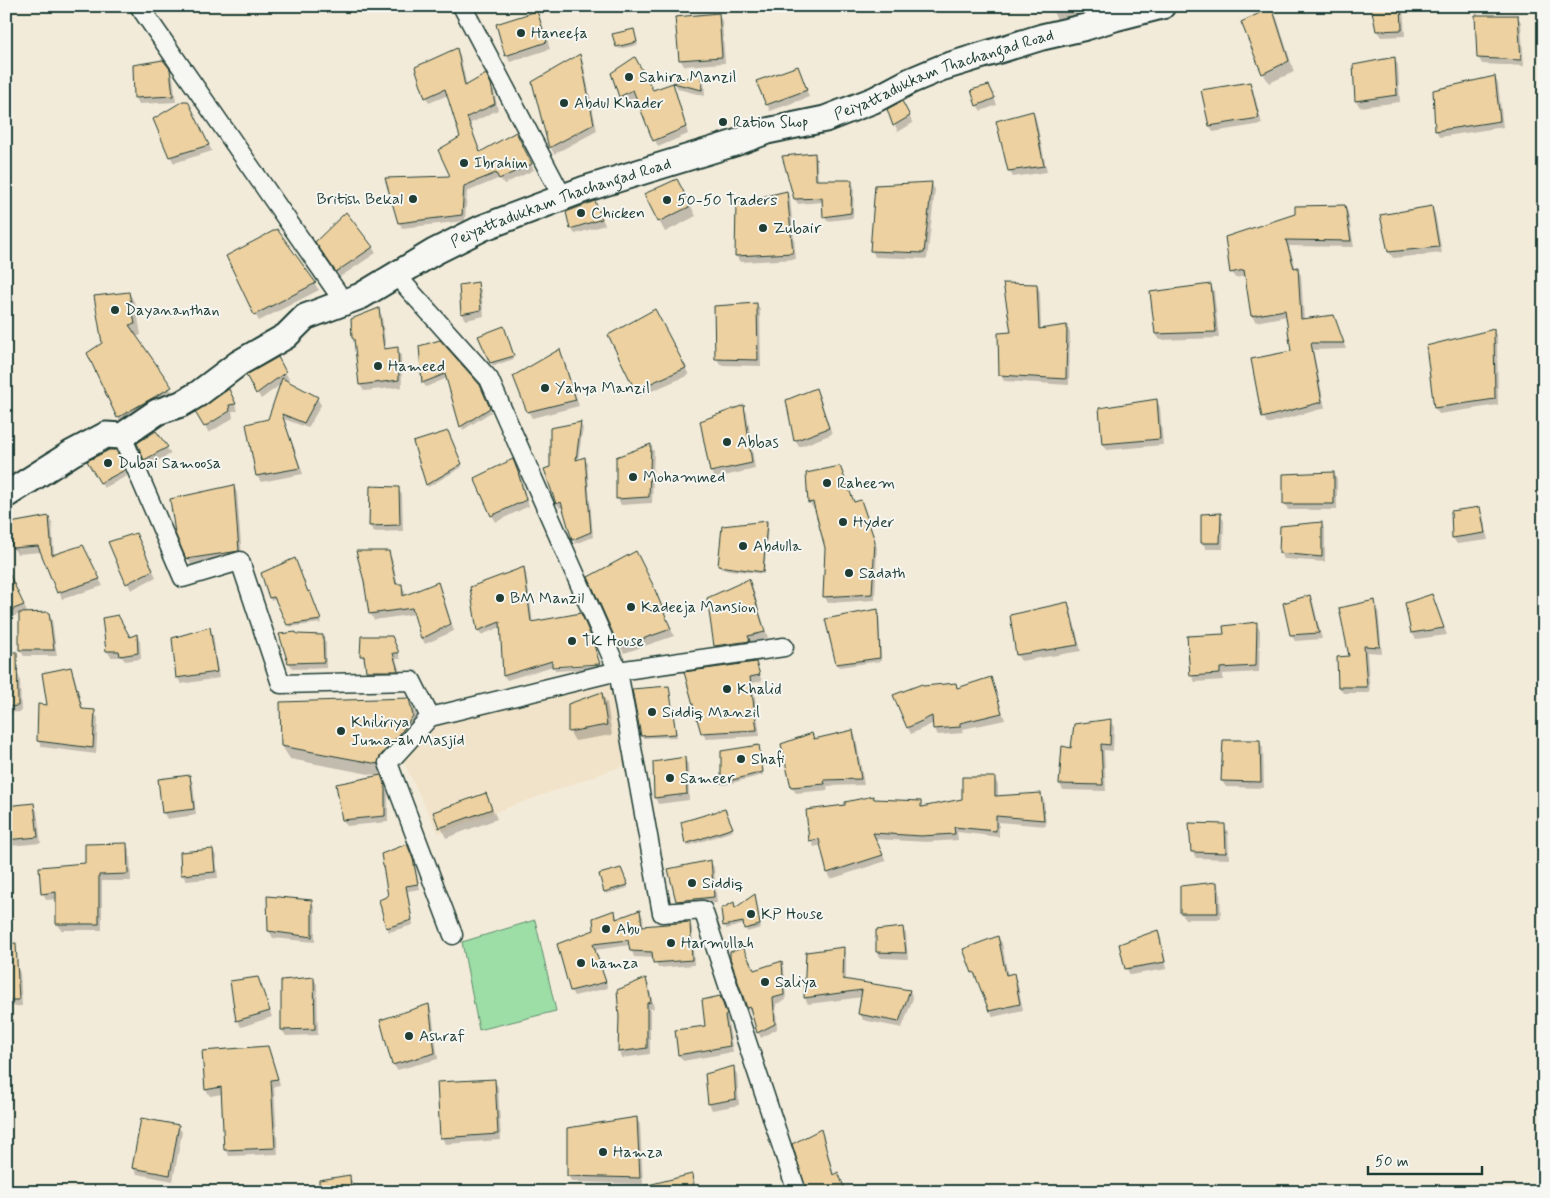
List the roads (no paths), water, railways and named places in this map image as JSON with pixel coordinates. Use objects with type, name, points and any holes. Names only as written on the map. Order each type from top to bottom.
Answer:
[{"type":"main road","name":"Peiyattadukkam Thachangad Road","points":[[6,495],[72,453],[106,435],[122,436],[157,412],[181,404],[198,394],[239,363],[286,336],[305,317],[361,296],[434,252],[482,228],[585,189],[735,143],[767,131],[825,119],[874,100],[910,80],[941,68],[1042,37],[1076,30],[1162,6]]},
{"type":"street","points":[[139,6],[344,302]]},
{"type":"street","points":[[462,6],[563,198]]},
{"type":"street","points":[[396,275],[489,379],[618,671],[662,913],[703,910],[797,1192]]},
{"type":"street","points":[[122,436],[183,578],[240,561],[281,684],[412,681],[430,717]]},
{"type":"street","points":[[453,935],[388,763],[430,717],[618,671],[784,647]]},
{"type":"place","name":"Haneefa","points":[[521,33]]},
{"type":"place","name":"Sahira Manzil","points":[[629,77]]},
{"type":"place","name":"Abdul Khader","points":[[564,103]]},
{"type":"place","name":"Ration Shop","points":[[723,122]]},
{"type":"place","name":"Ibrahim","points":[[464,163]]},
{"type":"place","name":"British Bekal","points":[[413,199]]},
{"type":"place","name":"50-50 Traders","points":[[667,200]]},
{"type":"place","name":"Chicken","points":[[581,213]]},
{"type":"place","name":"Zubair","points":[[763,228]]},
{"type":"place","name":"Dayananthan","points":[[115,310]]},
{"type":"place","name":"Hameed","points":[[378,366]]},
{"type":"place","name":"Yahya Manzil","points":[[545,388]]},
{"type":"place","name":"Abbas","points":[[727,442]]},
{"type":"place","name":"Dubai Samoosa","points":[[108,463]]},
{"type":"place","name":"Mohammed","points":[[633,477]]},
{"type":"place","name":"Raheem","points":[[827,483]]},
{"type":"place","name":"Hyder","points":[[843,522]]},
{"type":"place","name":"Abdulla","points":[[743,546]]},
{"type":"place","name":"Sadath","points":[[849,573]]},
{"type":"place","name":"BM Manzil","points":[[500,598]]},
{"type":"place","name":"Kadeeja Mansion","points":[[631,607]]},
{"type":"place","name":"TK House","points":[[572,641]]},
{"type":"place","name":"Khalid","points":[[727,689]]},
{"type":"place","name":"Siddiq Manzil","points":[[652,712]]},
{"type":"place","name":"Khiliriya Juma-ah Masjid","points":[[341,731]]},
{"type":"place","name":"Shafi","points":[[741,759]]},
{"type":"place","name":"Sameer","points":[[670,778]]},
{"type":"place","name":"Siddiq","points":[[692,883]]},
{"type":"place","name":"KP House","points":[[751,914]]},
{"type":"place","name":"Abu","points":[[606,929]]},
{"type":"place","name":"Harmullah","points":[[671,943]]},
{"type":"place","name":"hamza","points":[[581,963]]},
{"type":"place","name":"Saliya","points":[[765,982]]},
{"type":"place","name":"Ashraf","points":[[409,1036]]},
{"type":"place","name":"Hamza","points":[[603,1152]]}]
